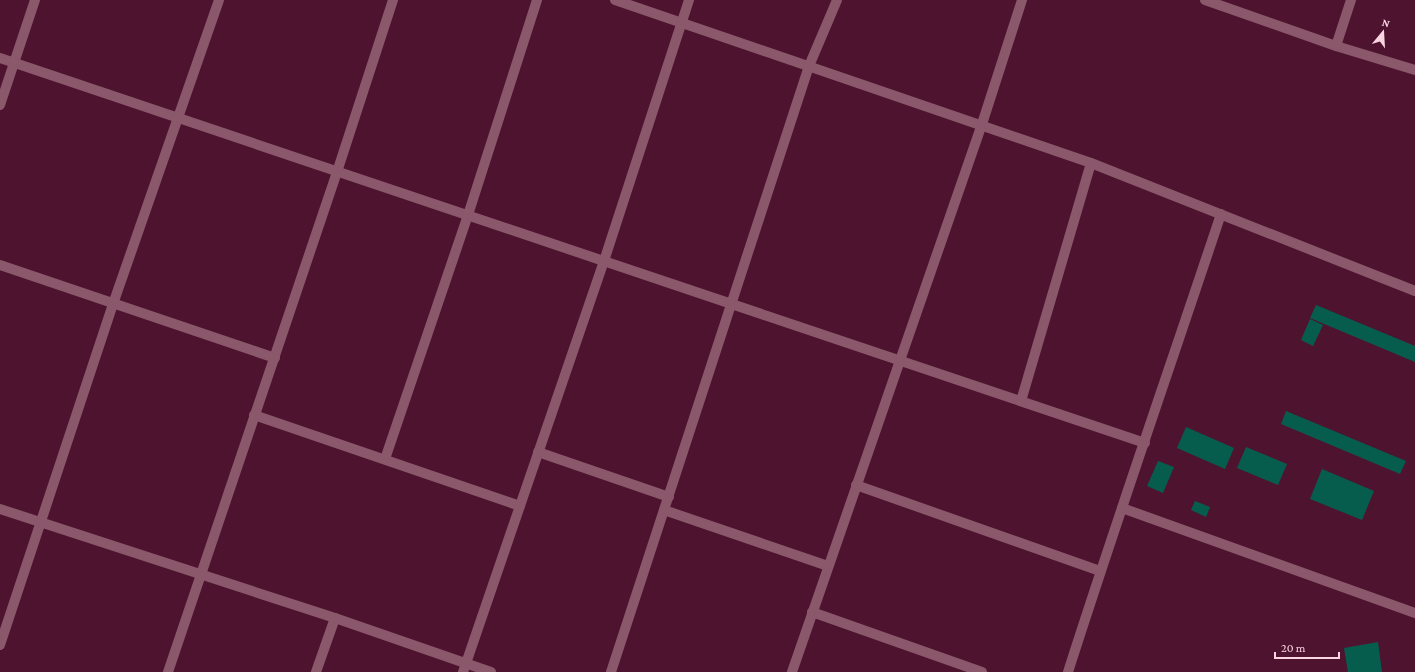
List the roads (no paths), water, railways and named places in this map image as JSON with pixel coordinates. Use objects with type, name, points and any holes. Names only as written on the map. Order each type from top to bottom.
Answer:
[{"type":"street","points":[[0,105],[35,0]]},
{"type":"street","points":[[0,645],[42,523],[113,304],[219,0]]},
{"type":"street","points":[[168,672],[254,415],[275,358],[338,172],[394,0]]},
{"type":"street","points":[[385,459],[468,215],[537,0]]},
{"type":"street","points":[[615,0],[982,124],[1091,163],[1415,291]]},
{"type":"street","points":[[465,668],[604,261],[689,0]]},
{"type":"street","points":[[611,672],[809,66],[836,0]]},
{"type":"street","points":[[792,672],[982,124],[1022,0]]},
{"type":"street","points":[[1205,0],[1336,46],[1415,70]]},
{"type":"street","points":[[1336,46],[1351,0]]},
{"type":"street","points":[[0,58],[1145,443]]},
{"type":"street","points":[[1021,401],[1091,163]]},
{"type":"street","points":[[1068,672],[1100,571],[1145,443],[1221,214]]},
{"type":"street","points":[[0,265],[275,358]]},
{"type":"street","points":[[254,415],[520,506]]},
{"type":"street","points":[[538,452],[669,496]]},
{"type":"street","points":[[856,485],[1100,571]]},
{"type":"street","points":[[1122,508],[1415,613]]},
{"type":"street","points":[[0,509],[335,618],[465,668],[491,672]]},
{"type":"street","points":[[664,510],[828,566]]},
{"type":"street","points":[[812,612],[982,672]]},
{"type":"street","points":[[316,672],[335,618]]}]
